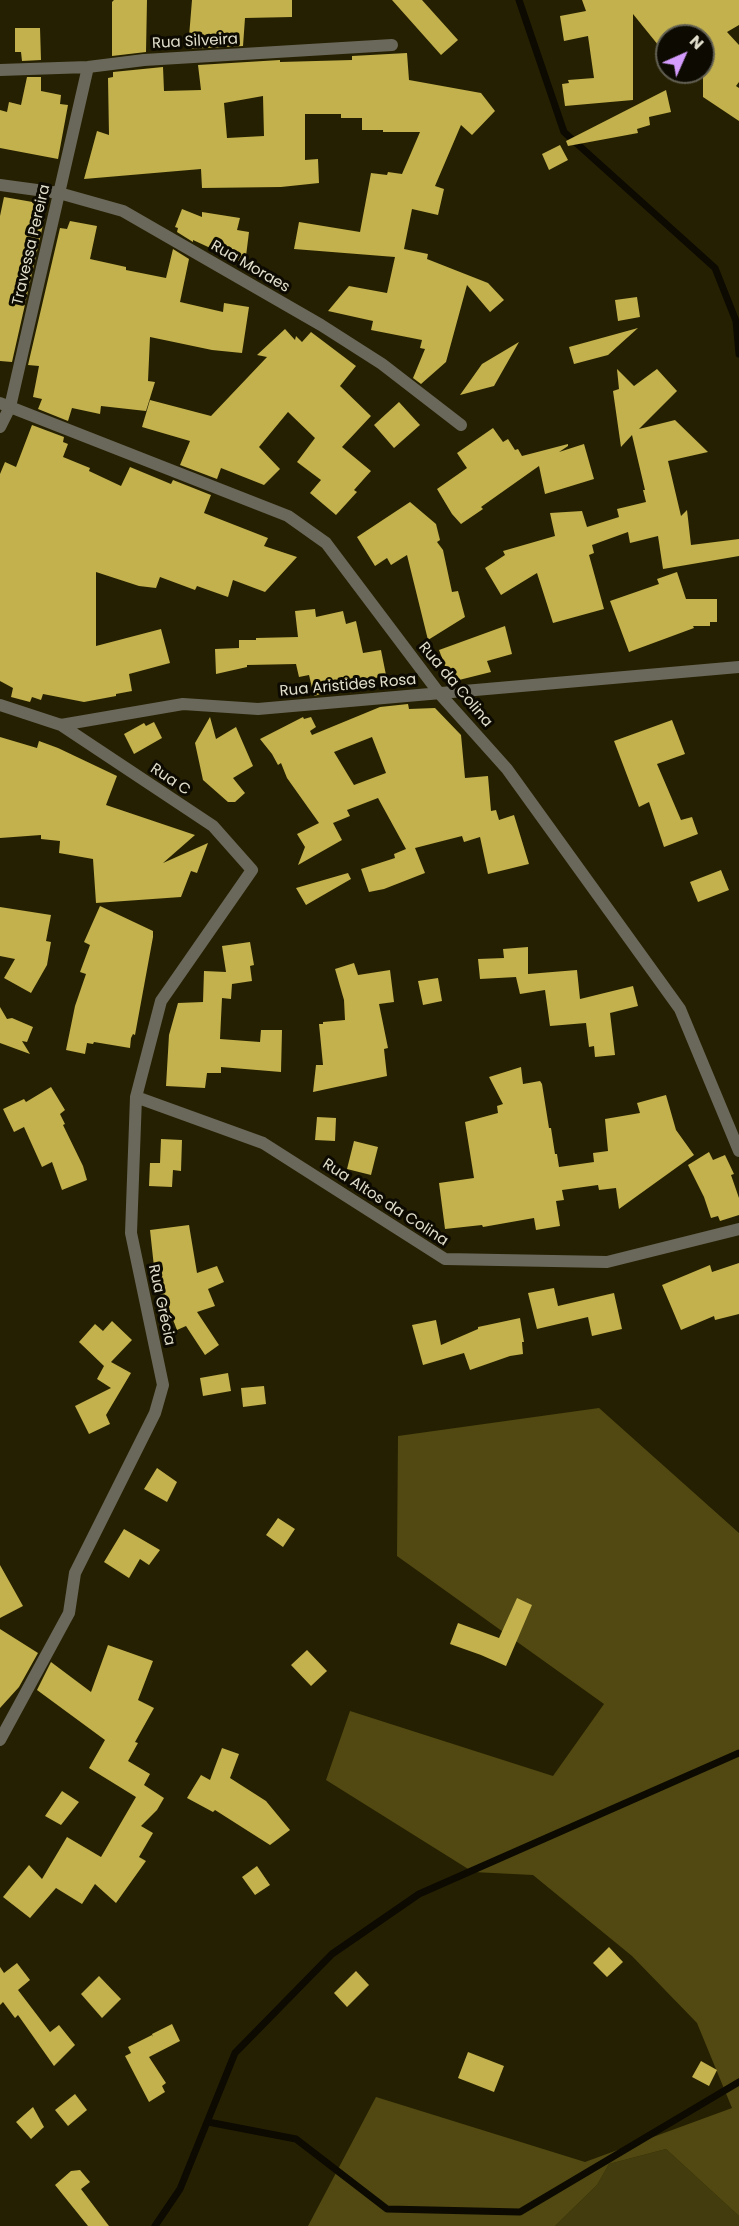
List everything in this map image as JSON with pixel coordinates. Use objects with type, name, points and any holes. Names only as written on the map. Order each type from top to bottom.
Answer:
[{"type":"street","name":"Rua Silveira","points":[[0,70],[88,67],[144,60],[392,45]]},
{"type":"street","name":"Travessa Pereira","points":[[0,427],[88,67]]},
{"type":"street","name":"Rua Moraes","points":[[0,185],[59,193],[123,212],[321,325],[382,364],[461,425]]},
{"type":"street","name":"Rua da Colina","points":[[5,405],[288,516],[326,543],[439,693],[507,769],[680,1009],[739,1151]]},
{"type":"street","name":"Rua Aristides Rosa","points":[[0,705],[61,725],[183,704],[258,709],[739,667]]},
{"type":"street","name":"Rua C","points":[[61,725],[213,826],[252,870]]},
{"type":"street","name":"Rua Grécia","points":[[0,1740],[69,1613],[75,1573],[155,1413],[163,1385],[131,1233],[136,1097],[161,1000],[252,870]]},
{"type":"street","name":"Rua Altos da Colina","points":[[136,1097],[263,1143],[447,1260],[607,1262],[739,1228]]},
{"type":"shaded area","points":[[599,1408],[739,1533],[739,2216],[666,2149],[609,2164],[597,2185],[555,2226],[308,2226],[376,2097],[585,2162],[732,2108],[697,2023],[632,1956],[533,1875],[473,1872],[326,1780],[350,1711],[553,1776],[604,1704],[397,1556],[398,1436]]},
{"type":"shaded area","points":[[666,2149],[739,2216],[739,2226],[555,2226],[597,2185],[609,2164]]},
{"type":"building","points":[[114,0],[147,0],[146,52],[112,56],[112,2]]},
{"type":"building","points":[[192,0],[292,0],[292,17],[245,18],[243,46],[188,49]]},
{"type":"building","points":[[392,0],[422,0],[458,40],[441,55]]},
{"type":"building","points":[[582,0],[739,0],[739,25],[727,32],[739,45],[739,82],[736,86],[739,88],[739,121],[703,97],[703,84],[715,84],[715,24],[655,24],[655,41],[633,14],[633,100],[565,106],[562,84],[569,83],[568,80],[594,78],[588,36],[564,41],[560,16],[586,11]]},
{"type":"building","points":[[15,28],[40,28],[41,60],[22,61],[21,52],[15,52]]},
{"type":"building","points":[[407,53],[409,80],[481,93],[495,111],[472,135],[461,125],[435,186],[444,189],[438,215],[412,209],[404,249],[428,254],[427,259],[488,283],[504,300],[490,312],[467,285],[446,362],[421,384],[413,378],[425,349],[420,348],[422,340],[371,330],[373,321],[328,311],[349,286],[387,293],[395,257],[294,249],[299,222],[360,232],[371,173],[402,174],[420,132],[362,130],[362,118],[341,118],[341,114],[305,114],[305,160],[318,159],[319,183],[281,187],[202,188],[201,169],[84,179],[97,131],[109,135],[108,78],[113,77],[113,72],[163,67],[164,91],[201,90],[198,65],[280,60],[280,62],[352,60],[352,56]],"holes":[[[263,96],[264,136],[227,138],[224,103]]]},
{"type":"building","points":[[27,77],[41,77],[41,91],[61,95],[60,104],[68,105],[58,159],[0,148],[0,110],[7,112],[9,102],[21,105]]},
{"type":"building","points":[[666,90],[671,112],[649,117],[650,125],[637,129],[638,133],[568,146],[566,141]]},
{"type":"building","points":[[560,145],[568,160],[549,170],[542,154]]},
{"type":"building","points":[[4,197],[44,204],[42,215],[45,216],[12,362],[0,361],[0,216]]},
{"type":"building","points":[[182,209],[202,217],[202,212],[240,218],[237,230],[249,232],[245,264],[193,240],[193,242],[177,232],[178,228],[175,227]]},
{"type":"building","points":[[70,221],[97,226],[90,259],[126,267],[126,270],[166,278],[173,249],[189,259],[180,302],[223,312],[224,303],[249,307],[242,353],[212,350],[150,337],[148,381],[155,382],[146,411],[101,406],[100,414],[72,408],[68,421],[38,409],[42,399],[33,397],[39,366],[28,365],[60,228],[67,229]]},
{"type":"building","points":[[637,297],[640,317],[618,321],[615,300]]},
{"type":"building","points":[[638,328],[608,355],[574,364],[569,347]]},
{"type":"building","points":[[285,329],[295,340],[296,336],[302,342],[311,332],[356,366],[340,386],[371,416],[342,447],[371,471],[354,490],[357,492],[336,515],[310,493],[321,480],[297,462],[315,438],[288,412],[259,447],[280,469],[264,485],[221,468],[217,479],[180,465],[190,441],[142,427],[150,400],[211,416],[267,357],[257,355]]},
{"type":"building","points":[[519,342],[494,386],[460,395],[482,364]]},
{"type":"building","points":[[617,369],[634,386],[657,369],[677,391],[639,429],[675,420],[708,452],[668,461],[681,516],[687,510],[691,545],[739,539],[739,556],[663,569],[658,536],[630,543],[628,532],[592,545],[594,553],[589,555],[604,609],[553,623],[537,573],[501,595],[485,568],[505,555],[503,551],[555,536],[550,513],[582,511],[587,527],[619,517],[617,509],[646,502],[632,435],[621,447],[613,391],[619,389]]},
{"type":"building","points":[[399,402],[420,425],[394,448],[374,425]]},
{"type":"building","points":[[32,425],[64,437],[63,442],[68,444],[63,457],[90,468],[89,471],[121,486],[130,467],[171,484],[173,480],[211,495],[204,513],[268,538],[264,546],[297,557],[265,592],[233,580],[228,597],[197,586],[195,590],[160,577],[156,588],[139,586],[96,572],[96,646],[161,629],[170,663],[129,674],[132,691],[116,694],[116,696],[84,702],[43,694],[41,700],[32,697],[30,702],[11,697],[13,688],[0,681],[0,474],[5,462],[16,467]]},
{"type":"building","points":[[493,428],[503,442],[508,439],[522,456],[568,444],[559,452],[584,444],[594,479],[545,494],[539,466],[461,524],[437,489],[467,468],[457,453]]},
{"type":"building","points":[[410,502],[436,524],[440,540],[437,542],[443,550],[452,592],[458,591],[465,617],[428,640],[407,555],[391,565],[387,558],[375,566],[357,537]]},
{"type":"building","points":[[677,572],[686,599],[717,599],[717,622],[710,622],[710,626],[693,626],[694,628],[629,652],[610,601],[659,584],[657,579]]},
{"type":"building","points":[[315,609],[316,617],[343,611],[346,624],[356,621],[363,653],[381,650],[386,675],[314,696],[309,675],[299,677],[296,664],[247,665],[247,667],[216,674],[215,649],[239,648],[239,640],[298,637],[295,611]]},
{"type":"building","points":[[505,626],[512,654],[487,661],[491,672],[451,682],[439,650]]},
{"type":"building","points":[[408,704],[409,709],[435,708],[461,735],[465,778],[488,776],[491,811],[496,810],[499,820],[514,815],[529,864],[488,874],[480,837],[464,842],[462,836],[415,848],[425,873],[384,889],[369,892],[361,869],[395,858],[394,854],[406,849],[378,798],[347,810],[350,816],[333,823],[342,840],[298,865],[305,847],[297,834],[319,823],[287,778],[281,763],[278,765],[260,739],[303,717],[304,719],[311,717],[316,727],[310,731],[312,735],[380,707]],"holes":[[[372,737],[386,773],[354,785],[334,752]]]},
{"type":"building","points":[[210,717],[216,739],[236,727],[253,766],[233,778],[245,793],[235,802],[228,802],[203,780],[195,743]]},
{"type":"building","points":[[672,720],[685,754],[657,764],[681,820],[692,817],[698,834],[664,847],[649,802],[639,807],[614,741]]},
{"type":"building","points":[[154,722],[162,738],[134,754],[124,734],[144,723],[146,726]]},
{"type":"building","points":[[0,737],[37,748],[39,741],[117,776],[106,805],[195,835],[163,863],[208,843],[197,873],[191,871],[181,897],[96,903],[93,859],[59,853],[60,841],[41,839],[41,835],[0,838]]},
{"type":"building","points":[[721,870],[729,890],[698,902],[690,882]]},
{"type":"building","points":[[348,873],[351,879],[306,905],[296,888]]},
{"type":"building","points":[[100,906],[153,931],[153,937],[135,1035],[133,1034],[131,1038],[130,1048],[94,1042],[93,1044],[87,1043],[85,1054],[66,1050],[75,1006],[86,974],[80,972],[90,945],[84,942]]},
{"type":"building","points":[[0,907],[51,915],[46,941],[51,942],[47,965],[31,993],[4,978],[15,959],[0,956]]},
{"type":"building","points":[[250,942],[254,965],[250,966],[252,981],[232,984],[231,999],[222,998],[220,1039],[260,1042],[261,1030],[282,1030],[281,1072],[221,1067],[221,1073],[207,1073],[205,1088],[166,1086],[169,1035],[178,1003],[203,1002],[204,971],[226,972],[222,946]]},
{"type":"building","points":[[528,947],[528,974],[577,970],[580,999],[633,986],[638,1006],[610,1013],[615,1055],[595,1057],[594,1046],[589,1047],[586,1023],[550,1026],[545,990],[520,994],[516,977],[480,979],[478,959],[504,958],[503,949]]},
{"type":"building","points":[[354,963],[358,975],[390,970],[394,1002],[379,1004],[388,1048],[384,1049],[387,1076],[313,1092],[316,1065],[323,1065],[319,1024],[345,1020],[344,1000],[335,969]]},
{"type":"building","points":[[438,978],[442,1001],[423,1005],[418,981]]},
{"type":"building","points":[[0,1007],[7,1019],[12,1018],[33,1027],[27,1042],[22,1041],[30,1054],[0,1043]]},
{"type":"building","points":[[521,1067],[523,1084],[540,1081],[542,1084],[549,1128],[551,1128],[559,1167],[594,1162],[593,1153],[608,1151],[605,1119],[640,1113],[637,1103],[666,1095],[676,1130],[694,1155],[619,1209],[616,1188],[599,1190],[598,1185],[562,1190],[564,1200],[556,1201],[560,1226],[536,1230],[534,1218],[483,1227],[482,1225],[445,1229],[439,1183],[474,1178],[465,1122],[498,1113],[497,1106],[503,1104],[489,1077]]},
{"type":"building","points":[[51,1087],[65,1110],[60,1114],[65,1124],[63,1125],[83,1166],[87,1180],[62,1190],[52,1162],[42,1167],[24,1127],[14,1132],[3,1109],[24,1099],[26,1102]]},
{"type":"building","points":[[317,1117],[336,1118],[335,1141],[315,1140]]},
{"type":"building","points":[[161,1139],[182,1140],[181,1171],[173,1170],[172,1187],[149,1186],[150,1163],[160,1163]]},
{"type":"building","points":[[354,1141],[378,1147],[371,1175],[347,1169]]},
{"type":"building","points":[[709,1152],[713,1160],[725,1155],[734,1174],[731,1175],[739,1198],[739,1215],[720,1221],[718,1216],[711,1218],[704,1197],[688,1165]]},
{"type":"building","points":[[189,1225],[197,1273],[217,1266],[224,1282],[208,1289],[215,1306],[197,1312],[219,1345],[205,1355],[186,1326],[177,1330],[164,1297],[161,1297],[154,1267],[150,1230]]},
{"type":"building","points":[[739,1263],[739,1314],[715,1320],[714,1316],[681,1330],[662,1285],[710,1265],[712,1272]]},
{"type":"building","points":[[554,1288],[558,1306],[614,1293],[622,1329],[592,1336],[588,1317],[537,1329],[528,1293]]},
{"type":"building","points":[[520,1318],[524,1342],[522,1342],[523,1354],[510,1356],[470,1370],[464,1353],[423,1365],[412,1325],[436,1320],[441,1345],[478,1327]]},
{"type":"building","points":[[112,1321],[132,1340],[111,1362],[131,1373],[106,1415],[110,1424],[89,1434],[75,1406],[111,1388],[97,1379],[104,1366],[79,1342],[95,1324],[103,1331]]},
{"type":"building","points":[[228,1373],[231,1391],[203,1396],[200,1378]]},
{"type":"building","points":[[264,1386],[266,1404],[243,1407],[241,1388]]},
{"type":"building","points":[[157,1468],[177,1482],[167,1502],[144,1489]]},
{"type":"building","points":[[278,1518],[295,1529],[283,1547],[266,1535]]},
{"type":"building","points":[[124,1529],[160,1550],[149,1565],[140,1559],[129,1578],[104,1562]]},
{"type":"building","points":[[0,1565],[23,1606],[0,1618]]},
{"type":"building","points":[[517,1598],[532,1605],[506,1666],[450,1644],[458,1623],[499,1638]]},
{"type":"building","points":[[0,1629],[38,1653],[19,1687],[0,1708]]},
{"type":"building","points":[[108,1645],[153,1661],[138,1700],[154,1708],[135,1742],[138,1743],[128,1761],[150,1774],[144,1785],[164,1798],[157,1810],[141,1826],[153,1833],[139,1857],[146,1861],[116,1903],[95,1884],[82,1904],[56,1888],[30,1918],[3,1897],[29,1865],[42,1879],[67,1837],[101,1857],[136,1797],[89,1768],[105,1740],[37,1690],[51,1662],[91,1692]]},
{"type":"building","points":[[307,1650],[327,1671],[311,1686],[291,1665]]},
{"type":"building","points":[[222,1748],[239,1754],[230,1778],[266,1801],[290,1830],[270,1845],[215,1810],[213,1812],[187,1798],[201,1775],[210,1780]]},
{"type":"building","points":[[62,1791],[79,1802],[61,1825],[45,1816]]},
{"type":"building","points":[[257,1866],[270,1885],[255,1895],[242,1877]]},
{"type":"building","points":[[609,1947],[623,1962],[607,1977],[593,1963]]},
{"type":"building","points":[[17,1963],[30,1980],[18,1990],[50,2032],[59,2025],[75,2045],[54,2066],[18,2015],[15,2018],[3,2002],[0,2005],[0,1967],[4,1973]]},
{"type":"building","points":[[356,1971],[369,1985],[347,2007],[334,1993]]},
{"type":"building","points":[[99,1976],[121,1999],[102,2018],[81,1994]]},
{"type":"building","points":[[172,2024],[180,2041],[149,2057],[166,2083],[162,2086],[165,2092],[149,2102],[125,2056],[131,2053],[128,2047],[152,2035],[153,2037],[152,2034]]},
{"type":"building","points":[[468,2052],[504,2066],[494,2092],[458,2078]]},
{"type":"building","points":[[701,2061],[717,2070],[709,2086],[692,2077]]},
{"type":"building","points":[[75,2094],[87,2110],[68,2126],[55,2110]]},
{"type":"building","points":[[33,2107],[44,2127],[31,2139],[16,2122]]},
{"type":"building","points":[[80,2170],[90,2182],[81,2189],[109,2226],[88,2226],[55,2185],[71,2171]]},
{"type":"waterway","points":[[519,0],[564,132],[715,268],[736,321],[739,354]]},
{"type":"waterway","points":[[155,2226],[180,2189],[235,2053],[332,1954],[419,1894],[739,1753]]},
{"type":"waterway","points":[[208,2122],[296,2139],[387,2209],[520,2212],[739,2082]]}]
